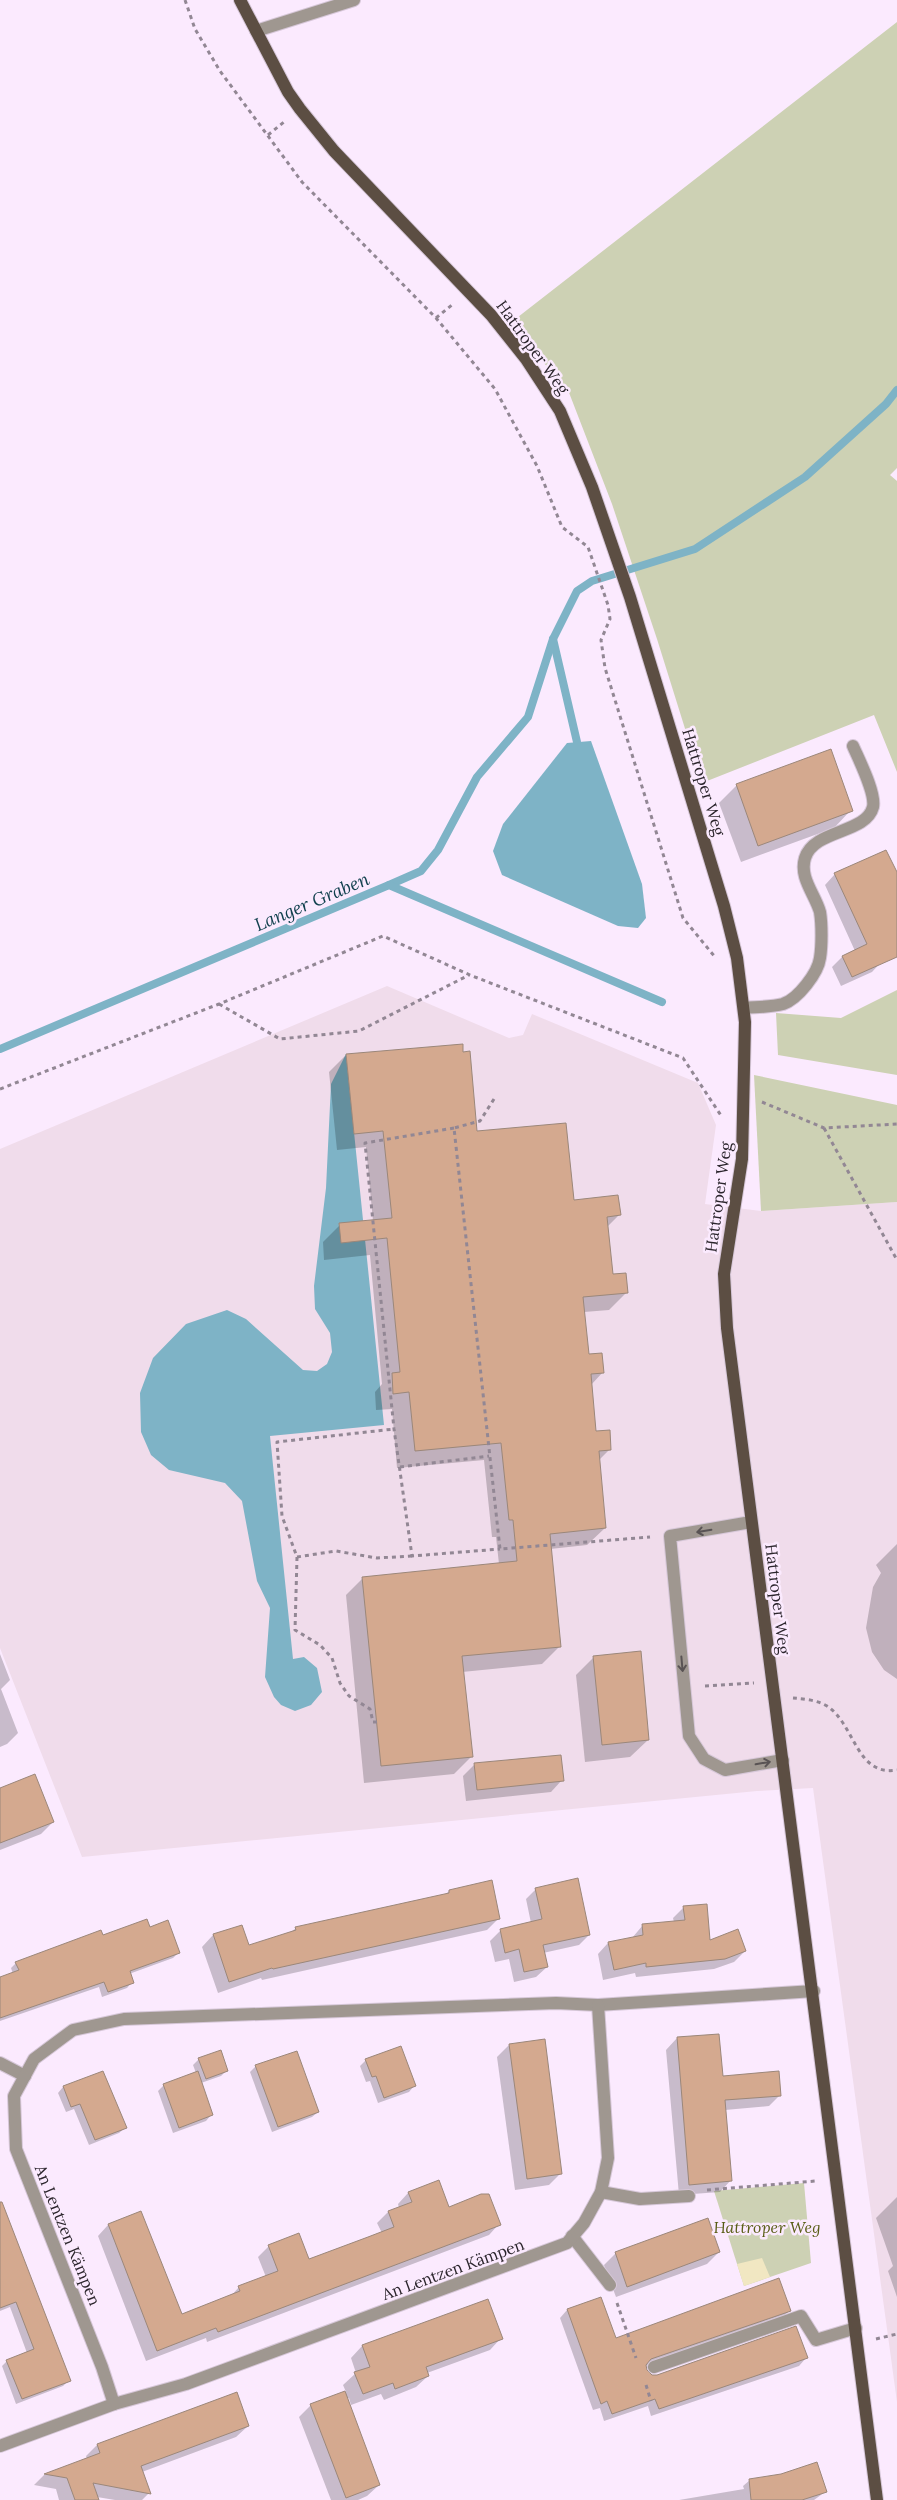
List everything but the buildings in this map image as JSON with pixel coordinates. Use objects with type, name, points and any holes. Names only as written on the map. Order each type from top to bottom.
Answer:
[{"type":"main road","name":"Hattroper Weg","points":[[240,0],[288,92],[334,151],[468,290],[526,359],[560,411],[592,487],[630,597],[724,906],[737,958],[745,1008],[742,1159],[724,1274],[732,1384],[784,1760],[877,2500]]},
{"type":"street","points":[[256,31],[354,0]]},
{"type":"street","points":[[745,1008],[784,1004],[798,995],[806,985],[820,959],[820,912],[805,878],[804,859],[811,847],[819,841],[857,824],[869,816],[873,806],[870,790],[854,746]]},
{"type":"street","points":[[752,1522],[670,1536],[689,1736],[704,1759],[725,1770],[784,1760]]},
{"type":"street","name":"An Lentzen Kämpen","points":[[114,2404],[102,2367],[16,2149],[14,2096],[34,2060],[73,2030],[124,2019],[546,2003],[598,2005],[814,1991]]},
{"type":"street","name":"An Lentzen Kämpen","points":[[0,2446],[114,2404],[186,2384],[567,2243],[584,2223],[600,2192],[608,2158],[598,2005]]},
{"type":"street","points":[[0,2063],[25,2076]]},
{"type":"street","points":[[600,2192],[640,2199],[689,2196]]},
{"type":"street","points":[[572,2236],[610,2285]]},
{"type":"street","points":[[654,2367],[801,2316],[816,2340],[856,2328]]},
{"type":"path","points":[[185,0],[195,30],[220,72],[302,182],[436,318],[495,389],[537,466],[562,527],[588,547],[608,605],[610,619],[600,640],[605,668],[683,918],[717,960]]},
{"type":"path","points":[[0,1090],[219,1004],[383,936],[470,975],[683,1058],[725,1124]]},
{"type":"path","points":[[219,1004],[280,1039],[359,1031],[470,975]]},
{"type":"path","points":[[743,1094],[824,1128],[897,1124]]},
{"type":"path","points":[[412,1556],[394,1429],[365,1143],[454,1128],[480,1121],[494,1099]]},
{"type":"path","points":[[454,1128],[500,1548]]},
{"type":"path","points":[[824,1128],[897,1260]]},
{"type":"path","points":[[377,1722],[373,1722],[370,1709],[349,1696],[344,1689],[340,1683],[332,1658],[320,1645],[295,1630],[297,1557],[282,1516],[277,1442],[394,1429]]},
{"type":"path","points":[[400,1468],[489,1456]]},
{"type":"path","points":[[297,1557],[336,1551],[376,1558],[412,1556],[670,1536]]},
{"type":"path","points":[[689,2196],[712,2189],[836,2180]]},
{"type":"path","points":[[610,2285],[639,2365]]},
{"type":"path","points":[[645,2383],[651,2401]]},
{"type":"shaded area","points":[[387,986],[509,1038],[523,1035],[532,1014],[698,1083],[716,1125],[705,1204],[761,1211],[897,1202],[897,2402],[813,1788],[757,1791],[82,1857],[0,1648],[0,1149]]},
{"type":"green space","points":[[897,22],[897,468],[890,475],[897,481],[897,772],[874,715],[702,783],[612,504],[568,390],[509,324]]},
{"type":"green space","points":[[897,990],[897,1075],[778,1055],[776,1013],[841,1018]]},
{"type":"green space","points":[[754,1075],[897,1105],[897,1202],[761,1211]]},
{"type":"green space","name":"Hattroper Weg","points":[[804,2183],[811,2263],[744,2286],[714,2191]]},
{"type":"sand","points":[[762,2258],[770,2277],[744,2286],[737,2264]]},
{"type":"water","points":[[591,741],[642,884],[646,918],[638,928],[618,926],[502,875],[493,851],[503,824],[567,743]]},
{"type":"water","points":[[346,1054],[384,1425],[270,1436],[293,1659],[304,1657],[317,1668],[322,1692],[311,1705],[295,1711],[281,1705],[274,1697],[265,1677],[270,1608],[257,1581],[242,1501],[225,1483],[169,1470],[151,1455],[141,1432],[140,1393],[153,1358],[186,1324],[227,1310],[246,1319],[303,1370],[317,1371],[327,1364],[332,1352],[330,1333],[315,1309],[314,1286],[326,1188],[331,1084]]},
{"type":"waterway","points":[[389,885],[421,871],[438,850],[477,777],[528,717],[553,639],[577,591],[592,581],[695,549],[805,477],[886,404],[897,390]]},
{"type":"waterway","points":[[553,639],[577,742]]},
{"type":"waterway","name":"Langer Graben","points":[[0,1049],[389,885],[662,1002]]}]
